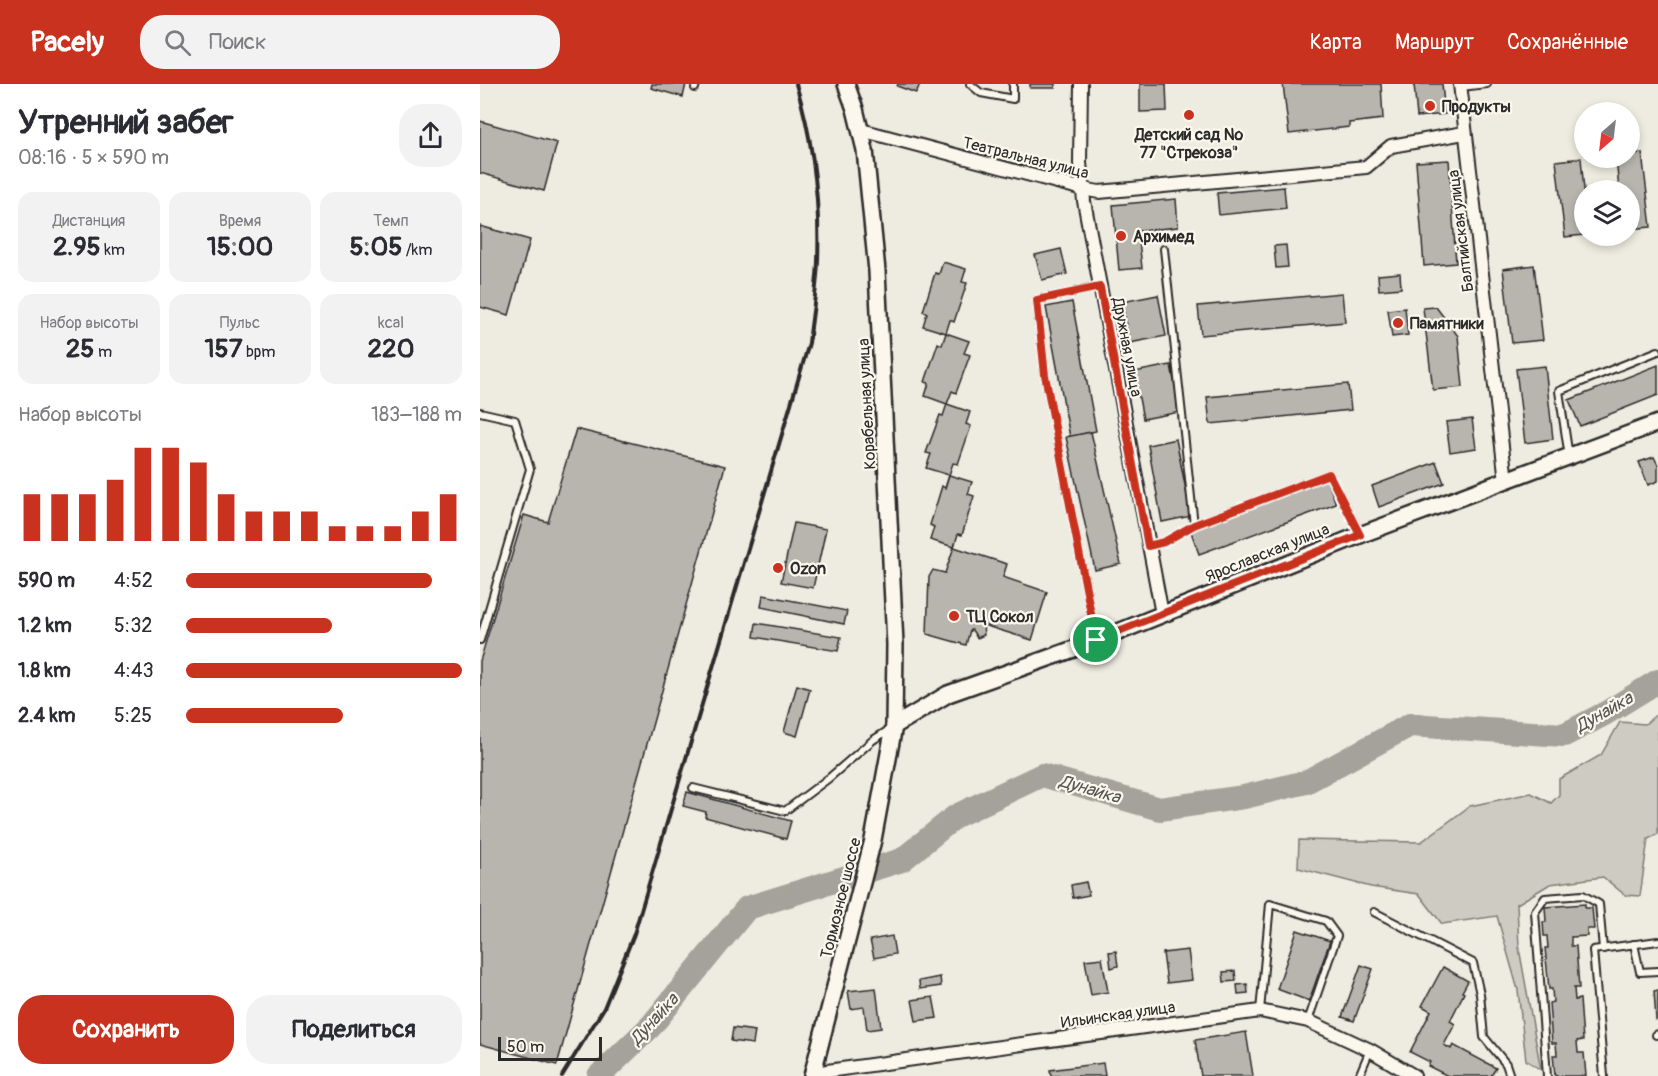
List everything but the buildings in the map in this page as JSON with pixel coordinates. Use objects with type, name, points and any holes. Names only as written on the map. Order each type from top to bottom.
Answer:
[{"type":"street","name":"Корабельная улица","points":[[846,84],[861,130],[871,191],[878,279],[895,644],[894,726]]},
{"type":"street","name":"Дружная улица","points":[[1081,84],[1080,163],[1083,189],[1162,614]]},
{"type":"street","name":"Балтийская улица","points":[[1460,86],[1506,482]]},
{"type":"street","name":"Театральная улица","points":[[861,130],[1099,192],[1366,167],[1391,146],[1464,133]]},
{"type":"street","name":"Ярославская улица","points":[[894,726],[948,694],[1096,640],[1360,535],[1658,423]]},
{"type":"street","name":"Тормозное шоссе","points":[[812,1075],[873,840],[894,726]]},
{"type":"street","name":"Ильинская улица","points":[[812,1075],[1260,1011],[1308,1021],[1370,1050],[1414,1076]]},
{"type":"lane","points":[[970,84],[981,93],[1013,99],[1013,84]]},
{"type":"lane","points":[[1460,86],[1487,84]]},
{"type":"lane","points":[[1164,249],[1194,525]]},
{"type":"lane","points":[[1096,640],[1045,375],[1037,300],[1100,287]]},
{"type":"lane","points":[[1569,458],[1559,390],[1658,351]]},
{"type":"lane","points":[[480,412],[515,420],[530,469],[480,640]]},
{"type":"lane","points":[[1148,546],[1164,542],[1194,525],[1329,474],[1360,535]]},
{"type":"lane","points":[[693,788],[785,811],[829,778],[873,740],[894,726]]},
{"type":"lane","points":[[1547,1076],[1535,912],[1545,898],[1583,895],[1599,904],[1604,949]]},
{"type":"lane","points":[[1260,1011],[1270,904],[1326,921],[1337,936],[1308,1021]]},
{"type":"lane","points":[[1374,912],[1473,963],[1480,994],[1484,1037],[1506,1064],[1510,1076]]},
{"type":"lane","points":[[1604,1076],[1593,950],[1658,941]]},
{"type":"lane","points":[[1634,944],[1640,972],[1658,971]]},
{"type":"lane","points":[[1359,1076],[1370,1050]]},
{"type":"shaded area","points":[[1658,713],[1658,834],[1648,839],[1640,896],[1625,895],[1603,877],[1550,884],[1517,904],[1519,948],[1541,1070],[1526,1060],[1518,990],[1497,916],[1442,924],[1419,894],[1371,887],[1298,868],[1299,840],[1421,842],[1470,806],[1531,793],[1551,803],[1559,795],[1559,779],[1601,755],[1620,722],[1645,724]]},
{"type":"waterway","name":"Дунайка","points":[[599,1076],[651,1026],[747,908],[902,860],[956,816],[1042,775],[1160,809],[1244,797],[1306,782],[1410,725],[1564,735],[1606,713],[1658,681]]},
{"type":"railway","points":[[562,1076],[604,1008],[634,934],[809,343],[816,292],[818,216],[811,149],[796,84]]},
{"type":"place","name":"Продукты","points":[[1430,106]]},
{"type":"place","name":"Детский сад № 77 \"Стрекоза\"","points":[[1189,115]]},
{"type":"place","name":"Архимед","points":[[1121,236]]},
{"type":"place","name":"Памятники","points":[[1398,323]]},
{"type":"place","name":"Ozon","points":[[778,568]]},
{"type":"place","name":"ТЦ Сокол","points":[[954,616]]},
{"type":"route","points":[[1100,287],[1148,546],[1164,542],[1194,525],[1329,474],[1360,535],[1096,640],[1045,375],[1037,300],[1100,287]]}]
